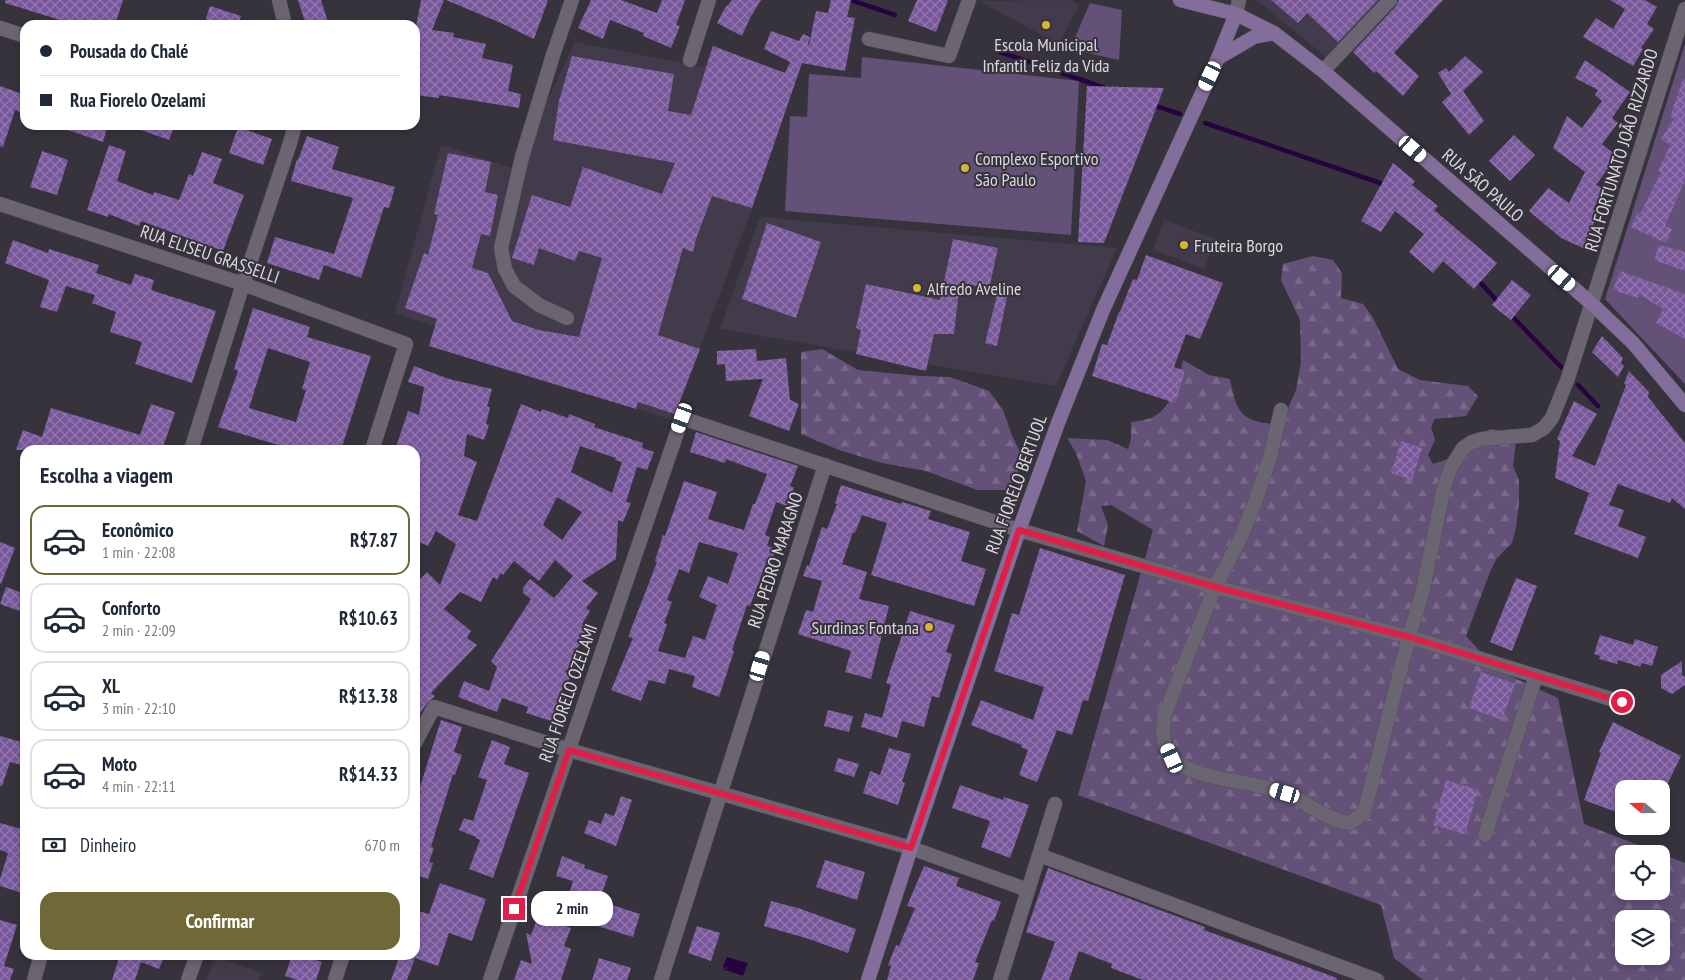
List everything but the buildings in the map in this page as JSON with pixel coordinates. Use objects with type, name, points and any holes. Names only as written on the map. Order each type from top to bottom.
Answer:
[{"type":"main road","name":"RUA SÃO PAULO","points":[[1180,0],[1236,14],[1274,34],[1323,71],[1592,304],[1633,344],[1685,405]]},
{"type":"main road","name":"RUA FIORELO BERTUOL","points":[[868,980],[1019,530],[1058,423],[1103,310],[1218,58],[1236,14]]},
{"type":"main road","points":[[1218,58],[1254,37],[1274,34]]},
{"type":"street","points":[[279,0],[285,20]]},
{"type":"street","points":[[567,318],[539,305],[514,286],[505,269],[501,248],[522,156],[572,0]]},
{"type":"street","points":[[690,60],[709,0]]},
{"type":"street","points":[[869,39],[949,56],[969,0]]},
{"type":"street","points":[[1236,14],[1239,0]]},
{"type":"street","points":[[1323,71],[1390,0]]},
{"type":"street","name":"RUA FORTUNATO JOÃO RIZZARDO","points":[[1215,587],[1164,716],[1162,737],[1172,758],[1190,771],[1255,784],[1285,793],[1339,822],[1350,823],[1364,813],[1409,637],[1422,594],[1442,496],[1451,466],[1463,448],[1472,442],[1482,439],[1532,435],[1544,428],[1552,418],[1568,378],[1684,15]]},
{"type":"street","points":[[0,28],[20,34]]},
{"type":"street","points":[[193,445],[293,130]]},
{"type":"street","name":"RUA ELISEU GRASSELLI","points":[[0,204],[243,284],[406,344],[374,445]]},
{"type":"street","points":[[1215,587],[1240,539],[1255,502],[1270,457],[1281,410]]},
{"type":"street","name":"RUA FIORELO OZELAMI","points":[[490,980],[682,418],[825,465]]},
{"type":"street","points":[[825,465],[1019,530],[1215,587],[1409,637],[1622,702]]},
{"type":"street","name":"RUA PEDRO MARAGNO","points":[[661,980],[825,465]]},
{"type":"street","points":[[1485,835],[1536,676]]},
{"type":"street","points":[[420,734],[434,707],[569,750],[911,848],[1028,890]]},
{"type":"street","points":[[1000,980],[1055,804]]},
{"type":"street","points":[[1039,855],[1377,980]]},
{"type":"street","points":[[34,980],[40,960]]},
{"type":"street","points":[[188,980],[195,960]]},
{"type":"street","points":[[335,980],[341,960]]},
{"type":"shaded area","name":"Escola Municipal Infantil Feliz da Vida","points":[[1070,0],[1079,5],[1059,44],[979,1]]},
{"type":"shaded area","points":[[1255,0],[1379,0],[1327,58]]},
{"type":"shaded area","points":[[575,42],[703,67],[713,46],[797,77],[752,208],[673,420],[429,346],[435,326],[395,313],[441,145],[515,169]]},
{"type":"shaded area","name":"Alfredo Aveline","points":[[760,217],[1117,248],[1056,386],[720,329]]},
{"type":"shaded area","name":"Fruteira Borgo","points":[[1164,220],[1216,239],[1204,269],[1153,250]]},
{"type":"shaded area","points":[[214,960],[226,960],[262,973],[259,980],[207,980]]},
{"type":"green space","points":[[1090,3],[1122,10],[1119,60],[1070,49]]},
{"type":"green space","points":[[1685,44],[1685,384],[1605,299]]},
{"type":"green space","name":"Complexo Esportivo São Paulo","points":[[862,57],[1079,81],[1071,235],[785,211],[790,116],[807,117],[809,74],[861,78]]},
{"type":"green space","points":[[1313,256],[1333,260],[1342,273],[1341,298],[1363,304],[1372,316],[1398,369],[1420,380],[1468,386],[1478,396],[1466,416],[1435,419],[1431,427],[1435,440],[1428,455],[1433,464],[1452,457],[1475,438],[1489,430],[1506,433],[1516,441],[1513,466],[1519,480],[1519,503],[1516,528],[1512,543],[1497,558],[1490,572],[1466,636],[1497,670],[1558,698],[1584,824],[1638,845],[1615,845],[1615,900],[1670,900],[1670,857],[1685,863],[1685,980],[1423,980],[1394,958],[1381,905],[1078,795],[1153,530],[1111,505],[1101,506],[1108,525],[1104,546],[1077,531],[1086,481],[1076,453],[1067,438],[1107,440],[1128,449],[1131,439],[1131,422],[1151,418],[1164,408],[1177,385],[1183,360],[1209,375],[1230,379],[1234,398],[1241,412],[1252,420],[1272,424],[1286,413],[1296,390],[1301,362],[1300,320],[1281,280],[1283,264]]},
{"type":"green space","points":[[822,349],[858,370],[950,377],[989,391],[1003,410],[1024,461],[1007,490],[977,490],[926,471],[882,463],[839,450],[801,434],[801,352]]},
{"type":"water","points":[[727,957],[748,963],[743,976],[722,969]]},
{"type":"waterway","points":[[851,0],[895,15]]},
{"type":"waterway","points":[[1000,52],[1105,88]]},
{"type":"waterway","points":[[1153,105],[1180,114]]},
{"type":"waterway","points":[[1205,123],[1386,185]]},
{"type":"waterway","points":[[1477,279],[1499,303]]},
{"type":"waterway","points":[[1510,314],[1561,367]]},
{"type":"waterway","points":[[1578,385],[1598,406]]},
{"type":"place","name":"Escola Municipal Infantil Feliz da Vida","points":[[1046,25]]},
{"type":"place","name":"Complexo Esportivo São Paulo","points":[[965,168]]},
{"type":"place","name":"Fruteira Borgo","points":[[1184,245]]},
{"type":"place","name":"Alfredo Aveline","points":[[917,288]]},
{"type":"place","name":"Surdinas Fontana","points":[[929,627]]},
{"type":"route","points":[[514,909],[569,750],[911,848],[1019,530],[1215,587],[1409,637],[1622,702]]}]
